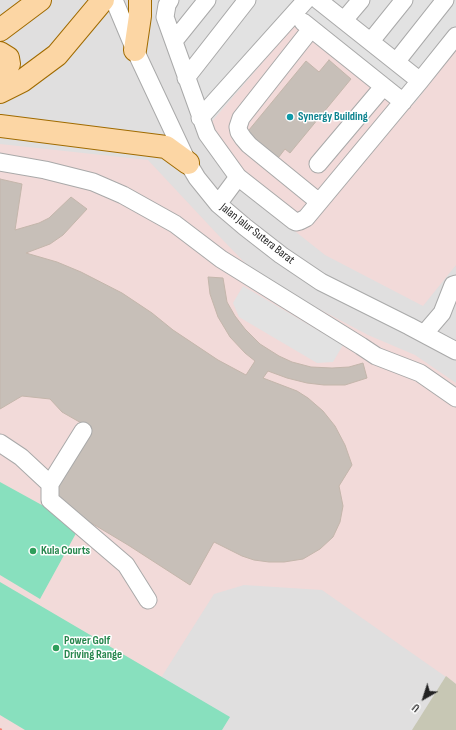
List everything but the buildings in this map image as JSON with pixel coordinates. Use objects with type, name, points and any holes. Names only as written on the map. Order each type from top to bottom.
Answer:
[{"type":"main road","points":[[0,30],[40,0]]},
{"type":"main road","points":[[0,92],[22,81],[57,55],[103,0]]},
{"type":"main road","points":[[135,50],[140,16],[140,0]]},
{"type":"main road","points":[[0,53],[8,58],[9,64],[4,72],[0,74]]},
{"type":"main road","points":[[0,126],[166,147],[188,163]]},
{"type":"street","name":"Jalan Jalur Sutera Barat","points":[[114,0],[135,50],[188,163],[218,204],[281,255],[321,282],[456,351]]},
{"type":"street","points":[[170,0],[167,5],[165,16],[200,118],[207,134],[238,177],[294,221],[300,222],[306,218],[456,36]]},
{"type":"street","points":[[174,41],[207,0]]},
{"type":"street","points":[[186,78],[247,0]]},
{"type":"street","points":[[200,118],[306,0]]},
{"type":"street","points":[[318,0],[420,81]]},
{"type":"street","points":[[344,20],[361,0]]},
{"type":"street","points":[[371,41],[404,0]]},
{"type":"street","points":[[396,62],[445,0]]},
{"type":"street","points":[[293,14],[403,102]]},
{"type":"street","points":[[312,29],[241,118],[238,127],[239,132],[249,145],[319,202]]},
{"type":"street","points":[[318,164],[384,87]]},
{"type":"street","points":[[338,141],[357,157]]},
{"type":"street","points":[[0,162],[45,170],[93,182],[123,195],[175,224],[221,259],[376,356],[420,373],[456,398]]},
{"type":"street","points":[[218,204],[238,177]]},
{"type":"street","points":[[424,334],[442,313],[452,285],[456,284]]},
{"type":"street","points":[[84,431],[50,484],[50,500],[126,565],[148,600]]},
{"type":"street","points":[[0,443],[21,458],[50,484]]},
{"type":"shaded area","points":[[0,0],[456,0],[456,730],[0,730]]},
{"type":"shaded area","points":[[153,0],[456,0],[456,265],[423,306],[325,255],[243,190],[202,133]]},
{"type":"shaded area","points":[[153,0],[456,0],[456,49],[414,104],[305,13],[202,133],[151,10]]},
{"type":"shaded area","points":[[0,144],[148,160],[248,266],[304,301],[368,335],[415,355],[456,383],[456,684],[322,590],[244,585],[214,594],[128,730],[0,730]]},
{"type":"shaded area","points":[[243,286],[343,345],[333,362],[317,363],[239,317],[233,303]]},
{"type":"shaded area","points":[[446,676],[456,684],[456,730],[412,730]]},
{"type":"green space","name":"Kula Courts","points":[[0,482],[80,526],[40,599],[0,575]]},
{"type":"green space","name":"Power Golf Driving Range","points":[[0,582],[230,717],[222,730],[25,730],[0,715]]},
{"type":"place","name":"Synergy Building","points":[[290,117]]},
{"type":"place","name":"Kula Courts","points":[[33,551]]},
{"type":"place","name":"Power Golf Driving Range","points":[[56,648]]}]
